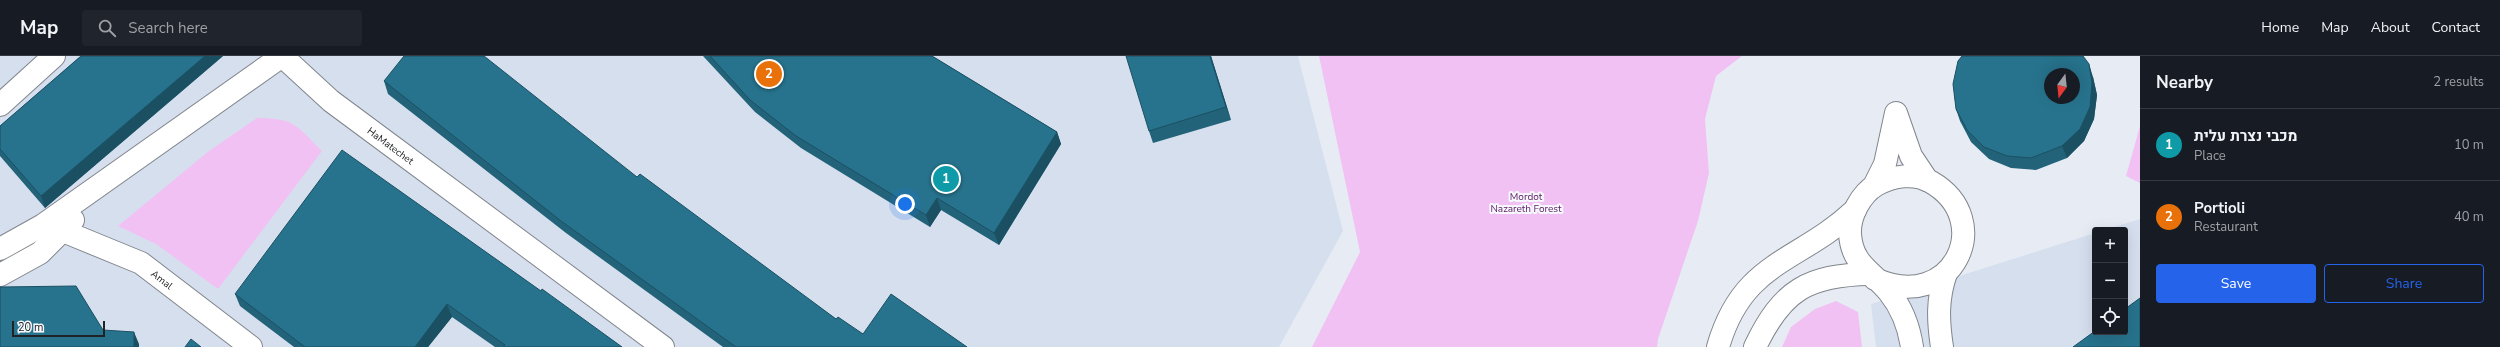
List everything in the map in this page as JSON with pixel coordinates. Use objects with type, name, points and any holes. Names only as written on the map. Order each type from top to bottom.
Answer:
[{"type":"street","points":[[0,105],[54,56]]},
{"type":"street","name":"HaMatechet","points":[[121,170],[282,56],[331,101],[663,347]]},
{"type":"street","points":[[1718,347],[1732,310],[1747,289],[1762,274],[1780,260],[1836,228],[1855,210],[1862,199],[1874,186],[1885,164],[1896,113],[1911,156],[1927,180]]},
{"type":"street","points":[[0,276],[40,253],[121,170]]},
{"type":"street","points":[[0,249],[43,225],[121,170]]},
{"type":"street","points":[[1874,186],[1891,178],[1909,176],[1927,180],[1942,188],[1955,203],[1962,221],[1963,240],[1957,258],[1946,273],[1939,292],[1938,320],[1942,347]]},
{"type":"street","points":[[1855,210],[1850,232],[1853,250],[1862,266],[1889,291],[1903,314],[1912,347]]},
{"type":"street","name":"Amal","points":[[63,230],[141,263],[251,347]]},
{"type":"street","points":[[1755,347],[1768,320],[1782,302],[1801,288],[1821,279],[1843,275],[1873,277],[1892,287],[1912,288],[1930,283],[1946,273]]},
{"type":"shaded area","points":[[0,56],[1298,56],[1343,231],[1279,347],[0,347]]},
{"type":"shaded area","points":[[2140,219],[2140,347],[1876,347],[1871,304],[2092,234],[2092,335],[2128,335],[2128,227],[2114,227]]},
{"type":"green space","name":"Mordot Nazareth Forest","points":[[1319,56],[1742,56],[1716,76],[1705,119],[1709,173],[1698,221],[1658,339],[1657,347],[1312,347],[1360,252]]},
{"type":"green space","points":[[257,118],[270,118],[294,125],[307,135],[322,151],[218,289],[156,244],[118,226],[209,151]]},
{"type":"green space","points":[[2140,126],[2140,183],[2126,176]]},
{"type":"green space","points":[[1836,301],[1858,312],[1862,347],[1782,347],[1791,327],[1815,309]]},
{"type":"building","points":[[81,56],[205,56],[41,196],[0,149],[0,126]]},
{"type":"building","points":[[404,56],[484,56],[637,177],[640,174],[836,319],[838,317],[863,334],[891,294],[967,347],[736,347],[561,221],[384,81]]},
{"type":"building","points":[[710,56],[932,56],[1057,132],[994,233],[937,198],[926,215],[796,136],[750,100]]},
{"type":"building","points":[[1126,56],[1210,56],[1226,107],[1149,131]]},
{"type":"building","points":[[1962,56],[2083,56],[2089,64],[2092,83],[2090,107],[2080,129],[2062,146],[2031,158],[2007,156],[1984,147],[1967,130],[1956,109],[1953,84],[1958,61]]},
{"type":"building","points":[[342,150],[541,291],[542,289],[622,347],[503,347],[505,345],[447,304],[415,347],[305,347],[235,294]]},
{"type":"building","points":[[76,286],[103,330],[134,332],[134,347],[0,347],[0,287]]},
{"type":"building","points":[[2140,298],[2140,347],[2073,347],[2092,333],[2092,335],[2128,335],[2128,307]]},
{"type":"building","points":[[191,339],[201,347],[185,347]]},
{"type":"place","name":"Portioli","points":[[769,74]]},
{"type":"place","name":"מכבי נצרת עלית","points":[[946,179]]}]
